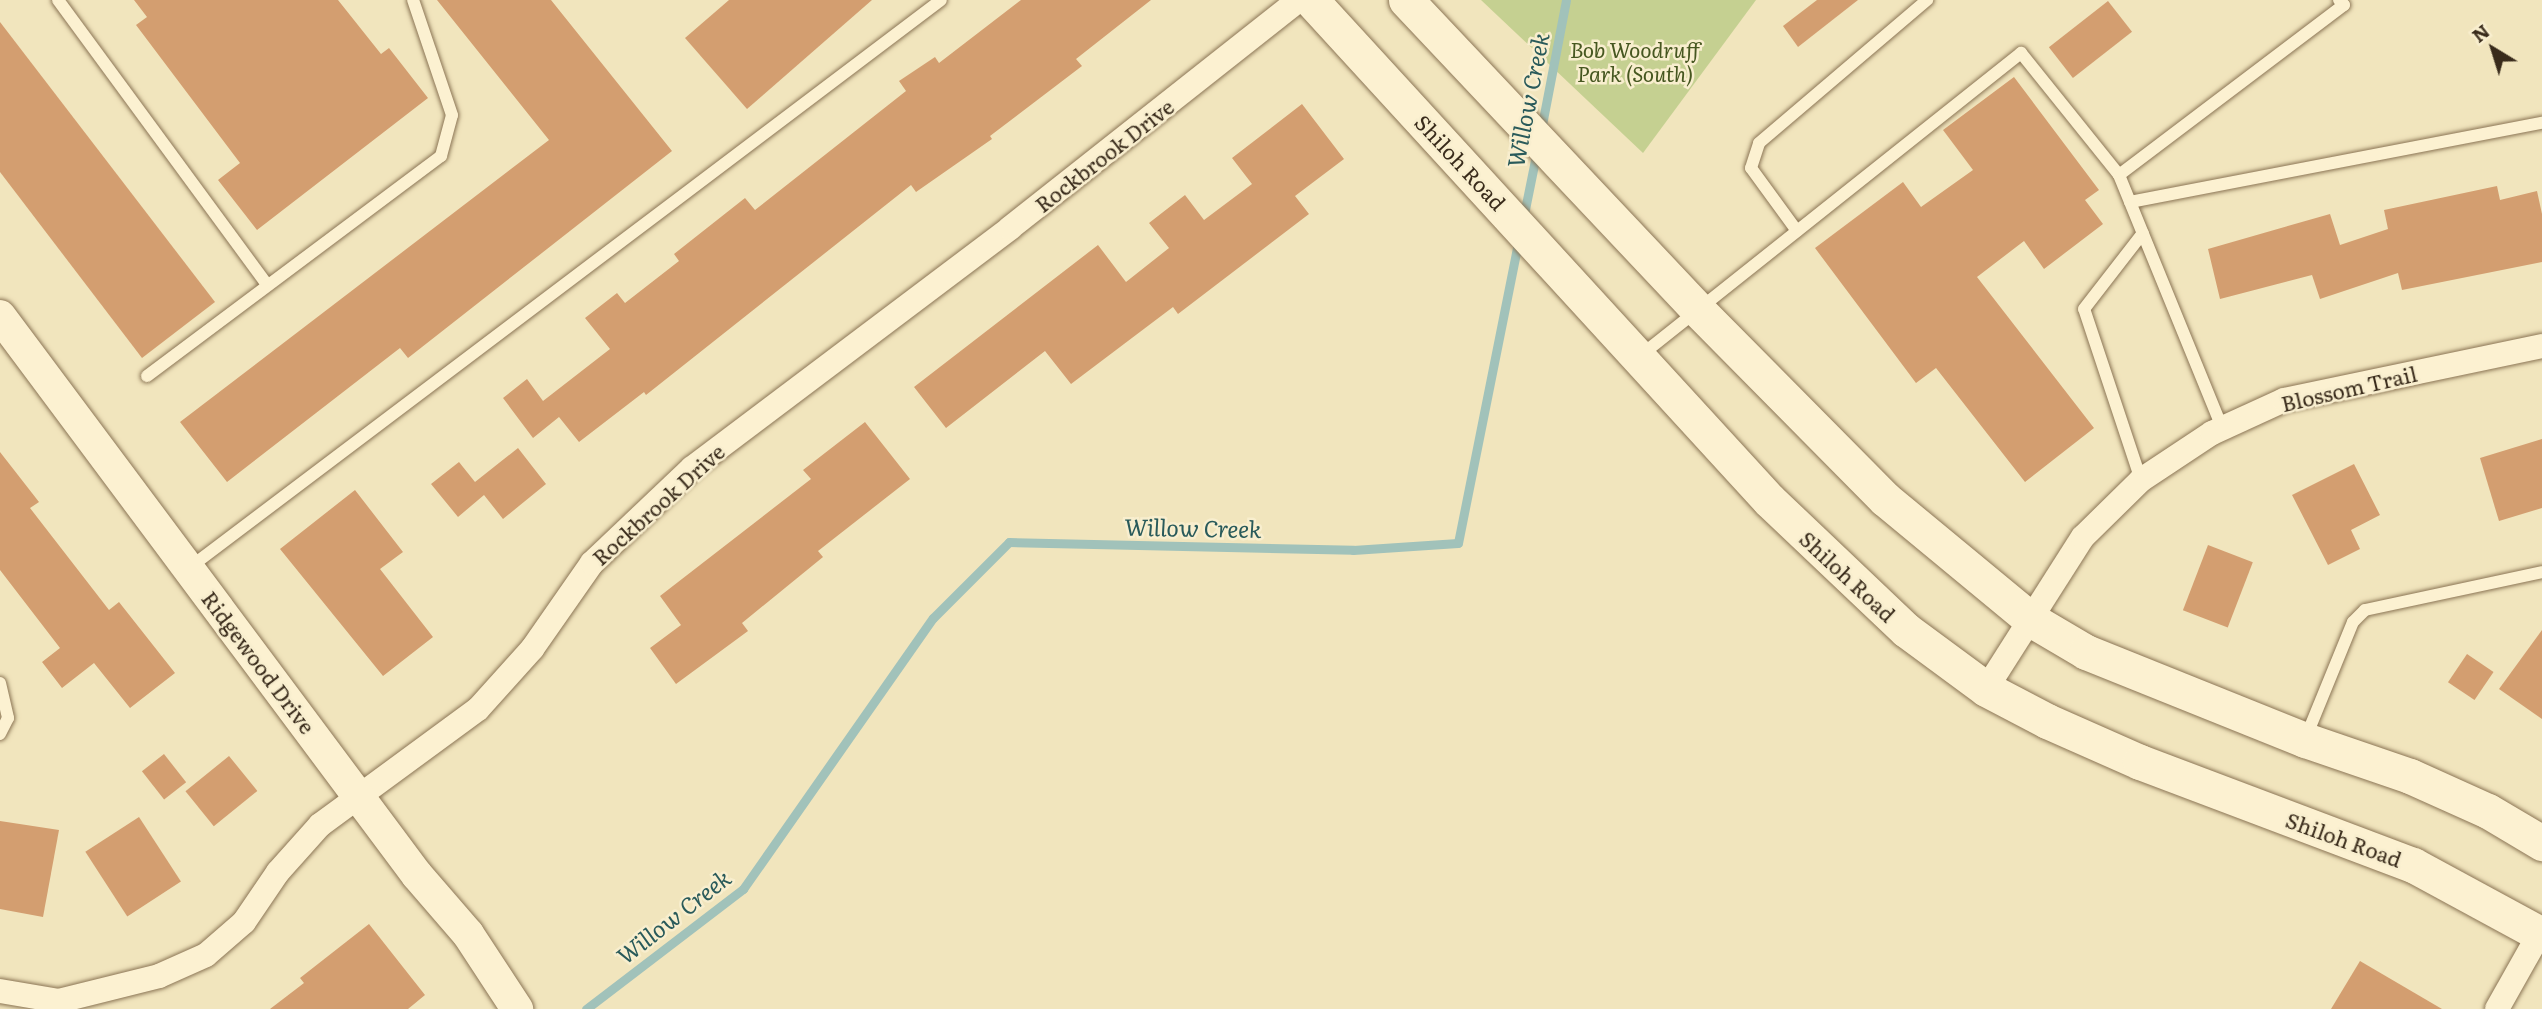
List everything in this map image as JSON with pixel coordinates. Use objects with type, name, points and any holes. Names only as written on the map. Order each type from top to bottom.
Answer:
[{"type":"main road","name":"Shiloh Road","points":[[1311,0],[1583,293],[1769,500],[1848,578],[1906,630],[1986,689],[2140,762],[2413,865],[2541,932]]},
{"type":"main road","points":[[1406,0],[1698,310],[1885,499],[2030,620],[2086,652],[2305,740],[2410,776],[2488,811],[2542,843]]},
{"type":"street","name":"Rockbrook Drive","points":[[0,991],[59,1001],[159,976],[206,955],[244,922],[278,872],[320,825],[478,709],[532,649],[592,563],[692,468],[1021,220],[1299,0]]},
{"type":"street","name":"Ridgewood Drive","points":[[0,316],[359,795],[468,933],[517,1009]]},
{"type":"street","name":"Blossom Trail","points":[[1986,689],[2083,537],[2141,480],[2222,428],[2284,400],[2542,346]]},
{"type":"street","points":[[2497,1009],[2541,932]]},
{"type":"lane","points":[[58,0],[267,285]]},
{"type":"lane","points":[[147,376],[441,156],[452,115],[412,0]]},
{"type":"lane","points":[[189,569],[941,0]]},
{"type":"lane","points":[[1797,231],[1751,168],[1759,143],[1927,0]]},
{"type":"lane","points":[[2119,175],[2344,5],[2339,0]]},
{"type":"lane","points":[[1640,356],[2021,53],[2119,175],[2222,428]]},
{"type":"lane","points":[[2130,202],[2542,123]]},
{"type":"lane","points":[[2141,480],[2084,309],[2143,233]]},
{"type":"lane","points":[[2305,740],[2353,622],[2365,610],[2542,572]]},
{"type":"lane","points":[[0,683],[8,718],[0,734]]},
{"type":"green space","name":"Bob Woodruff Park (South)","points":[[1481,0],[1756,0],[1643,153]]},
{"type":"building","points":[[134,0],[338,0],[381,54],[389,48],[428,98],[257,230],[218,180],[240,163],[136,25],[147,17]]},
{"type":"building","points":[[437,0],[551,0],[672,151],[408,358],[400,348],[227,482],[180,422],[549,140]]},
{"type":"building","points":[[729,0],[872,0],[747,109],[685,38]]},
{"type":"building","points":[[1021,0],[1151,0],[1076,59],[1082,66],[990,136],[992,139],[916,192],[911,185],[646,395],[644,392],[579,442],[559,417],[533,438],[503,398],[527,379],[543,401],[610,349],[585,318],[617,293],[625,303],[679,261],[674,254],[745,198],[755,210],[906,91],[899,81],[935,57],[939,63]]},
{"type":"building","points":[[1817,0],[1858,0],[1798,47],[1783,26]]},
{"type":"building","points":[[2108,1],[2132,32],[2073,78],[2049,47]]},
{"type":"building","points":[[0,22],[215,302],[142,358],[0,172]]},
{"type":"building","points":[[2014,77],[2099,190],[2085,200],[2103,224],[2044,269],[2024,241],[1977,277],[2094,428],[2025,482],[1936,368],[1916,383],[1815,248],[1903,182],[1921,207],[1973,170],[1943,130]]},
{"type":"building","points":[[1302,104],[1344,159],[1295,196],[1309,214],[1178,314],[1173,307],[1071,384],[1045,351],[946,428],[914,387],[1098,245],[1126,282],[1169,248],[1149,223],[1185,195],[1204,220],[1252,184],[1232,158]]},
{"type":"building","points":[[2497,186],[2500,200],[2537,191],[2542,214],[2542,262],[2402,290],[2398,273],[2320,299],[2312,275],[2220,299],[2208,249],[2330,214],[2340,245],[2388,229],[2384,210]]},
{"type":"building","points":[[865,422],[910,479],[818,551],[823,557],[742,623],[748,631],[676,684],[650,648],[681,625],[660,596],[811,479],[803,470]]},
{"type":"building","points":[[2542,439],[2542,508],[2499,521],[2480,458]]},
{"type":"building","points":[[518,448],[546,484],[503,519],[484,495],[458,517],[431,484],[459,462],[475,482]]},
{"type":"building","points":[[0,452],[39,502],[30,508],[109,610],[119,602],[175,673],[130,708],[94,663],[62,688],[42,662],[60,648],[0,570]]},
{"type":"building","points":[[2354,464],[2380,515],[2351,530],[2360,549],[2328,565],[2292,495]]},
{"type":"building","points":[[355,490],[403,552],[380,569],[433,637],[383,676],[280,549]]},
{"type":"building","points":[[2208,545],[2253,562],[2228,628],[2183,610]]},
{"type":"building","points":[[2542,630],[2542,719],[2499,689]]},
{"type":"building","points":[[2467,654],[2494,672],[2475,700],[2448,682]]},
{"type":"building","points":[[164,754],[186,782],[164,800],[142,771]]},
{"type":"building","points":[[229,756],[257,791],[214,826],[185,791]]},
{"type":"building","points":[[139,817],[181,882],[127,916],[85,852]]},
{"type":"building","points":[[0,821],[59,830],[43,917],[0,909]]},
{"type":"building","points":[[369,924],[425,995],[408,1009],[270,1009],[304,983],[300,978]]},
{"type":"building","points":[[2360,961],[2442,1009],[2331,1009]]},
{"type":"waterway","name":"Willow Creek","points":[[1541,130],[1566,0]]},
{"type":"waterway","name":"Willow Creek","points":[[1523,219],[1537,150]]},
{"type":"waterway","name":"Willow Creek","points":[[586,1009],[743,889],[933,618],[1009,542],[1353,550],[1458,543],[1519,239]]}]
